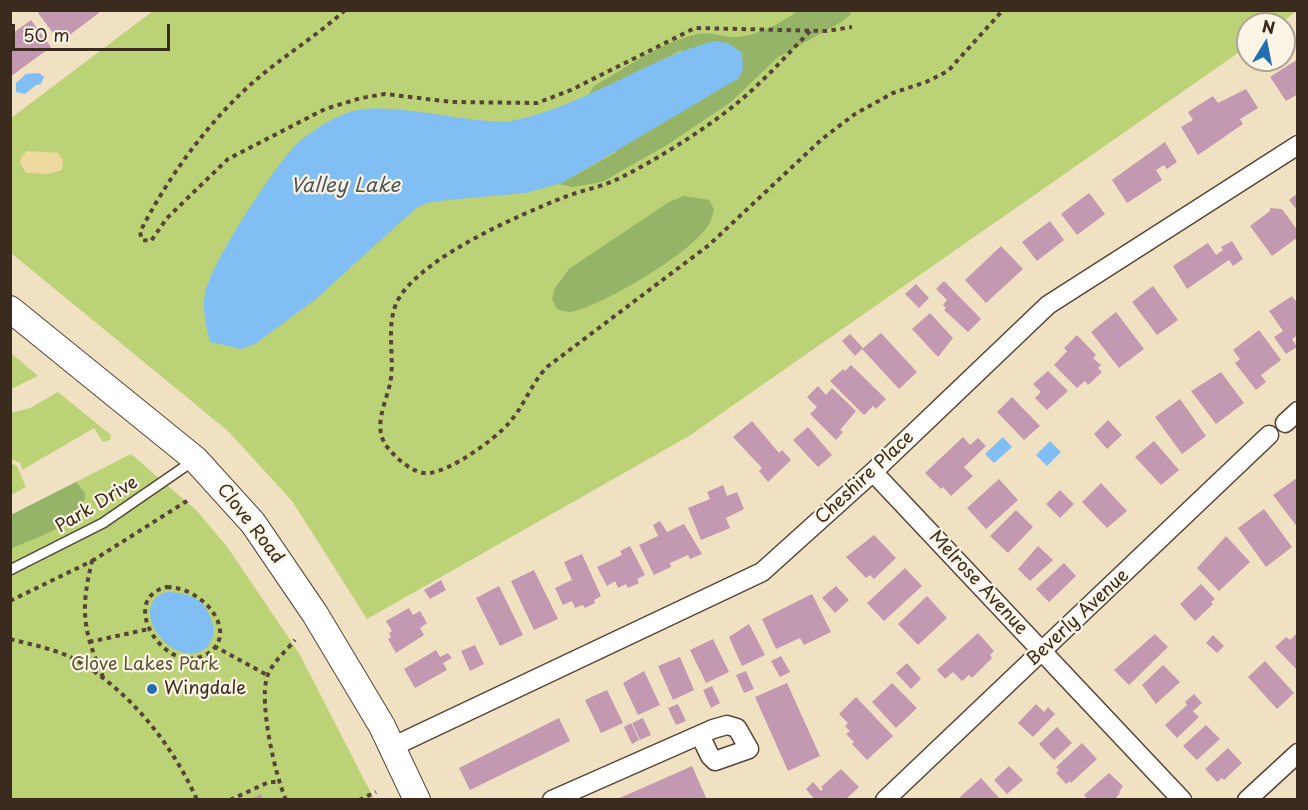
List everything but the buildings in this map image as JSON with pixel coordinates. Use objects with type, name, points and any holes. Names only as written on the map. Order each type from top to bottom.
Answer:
[{"type":"main road","name":"Clove Road","points":[[10,309],[195,459],[253,523],[280,560],[392,747],[417,800]]},
{"type":"street","name":"Cheshire Place","points":[[392,747],[762,572],[873,472],[1048,305],[1298,145]]},
{"type":"street","name":"Beverly Avenue","points":[[885,800],[1269,435]]},
{"type":"street","name":"Melrose Avenue","points":[[873,472],[1182,800]]},
{"type":"street","points":[[552,800],[700,735]]},
{"type":"street","points":[[1247,800],[1298,753]]},
{"type":"lane","name":"Park Drive","points":[[10,570],[103,523],[195,459]]},
{"type":"path","points":[[345,10],[255,80],[228,107],[170,183],[140,232],[142,240],[151,241],[167,219],[228,159],[325,109],[361,98],[385,94],[452,102],[537,103],[572,90],[695,28],[810,31],[852,27]]},
{"type":"path","points":[[810,31],[735,105],[671,147],[613,181],[553,202],[452,251],[422,273],[401,294],[392,320],[391,378],[379,425],[382,441],[390,451],[409,466],[429,473],[449,467],[492,439],[509,423],[532,383],[547,368],[709,245],[838,126],[893,93],[926,82],[948,71],[1004,10]]},
{"type":"path","points":[[10,601],[92,561],[190,499]]},
{"type":"path","points":[[92,561],[85,589],[83,616],[89,642],[103,678]]},
{"type":"path","points":[[178,587],[200,597],[216,615],[218,637],[214,646],[200,658],[180,657],[165,649],[149,629],[145,611],[152,597],[158,589],[178,587]]},
{"type":"path","points":[[89,642],[149,629]]},
{"type":"path","points":[[10,639],[46,648],[74,659],[103,678],[145,719],[185,772],[197,800]]},
{"type":"path","points":[[286,800],[278,782],[267,725],[267,675],[295,640]]},
{"type":"path","points":[[214,646],[267,675]]},
{"type":"path","points":[[230,800],[269,782],[278,782]]},
{"type":"path","points":[[359,800],[375,792]]},
{"type":"green space","points":[[153,11],[1297,11],[1236,12],[1236,54],[689,436],[367,619],[292,501],[228,431],[11,253],[11,118]]},
{"type":"green space","points":[[797,11],[851,11],[850,15],[841,22],[777,58],[731,102],[667,145],[602,182],[573,187],[559,184],[615,153],[682,50],[588,96],[594,86],[670,43],[702,33],[733,37],[754,34],[784,20]]},
{"type":"green space","points":[[684,196],[709,200],[714,209],[710,222],[687,247],[649,274],[607,298],[572,312],[557,309],[552,299],[555,288],[569,269],[669,202]]},
{"type":"green space","points":[[11,353],[38,376],[10,389]]},
{"type":"green space","points":[[58,392],[111,435],[110,440],[103,442],[94,428],[22,470],[20,463],[11,459],[11,413],[30,408]]},
{"type":"green space","name":"Clove Lakes Park","points":[[131,454],[197,511],[228,548],[299,653],[374,799],[11,800],[11,515]]},
{"type":"green space","points":[[11,463],[17,466],[26,487],[11,495]]},
{"type":"green space","points":[[76,482],[85,493],[83,504],[77,514],[57,528],[11,549],[11,515]]},
{"type":"sand","points":[[27,151],[58,153],[63,160],[62,170],[48,174],[26,173],[20,163],[21,157]]},
{"type":"water","name":"Valley Lake","points":[[714,41],[728,43],[742,53],[743,68],[739,78],[562,183],[526,193],[447,200],[427,203],[416,208],[316,299],[255,344],[241,349],[210,342],[204,300],[219,260],[277,168],[301,140],[328,122],[349,112],[370,109],[511,121],[564,105],[688,49]]},
{"type":"water","points":[[39,73],[44,77],[41,84],[36,85],[25,94],[16,92],[16,83],[26,74]]},
{"type":"water","points":[[1003,437],[1012,447],[994,463],[985,454]]},
{"type":"water","points":[[1050,441],[1061,452],[1047,466],[1036,455]]},
{"type":"water","points":[[167,592],[195,598],[208,612],[213,626],[212,640],[201,651],[188,653],[176,650],[156,632],[151,620],[150,608],[155,599]]},
{"type":"place","name":"Wingdale","points":[[152,689]]}]
